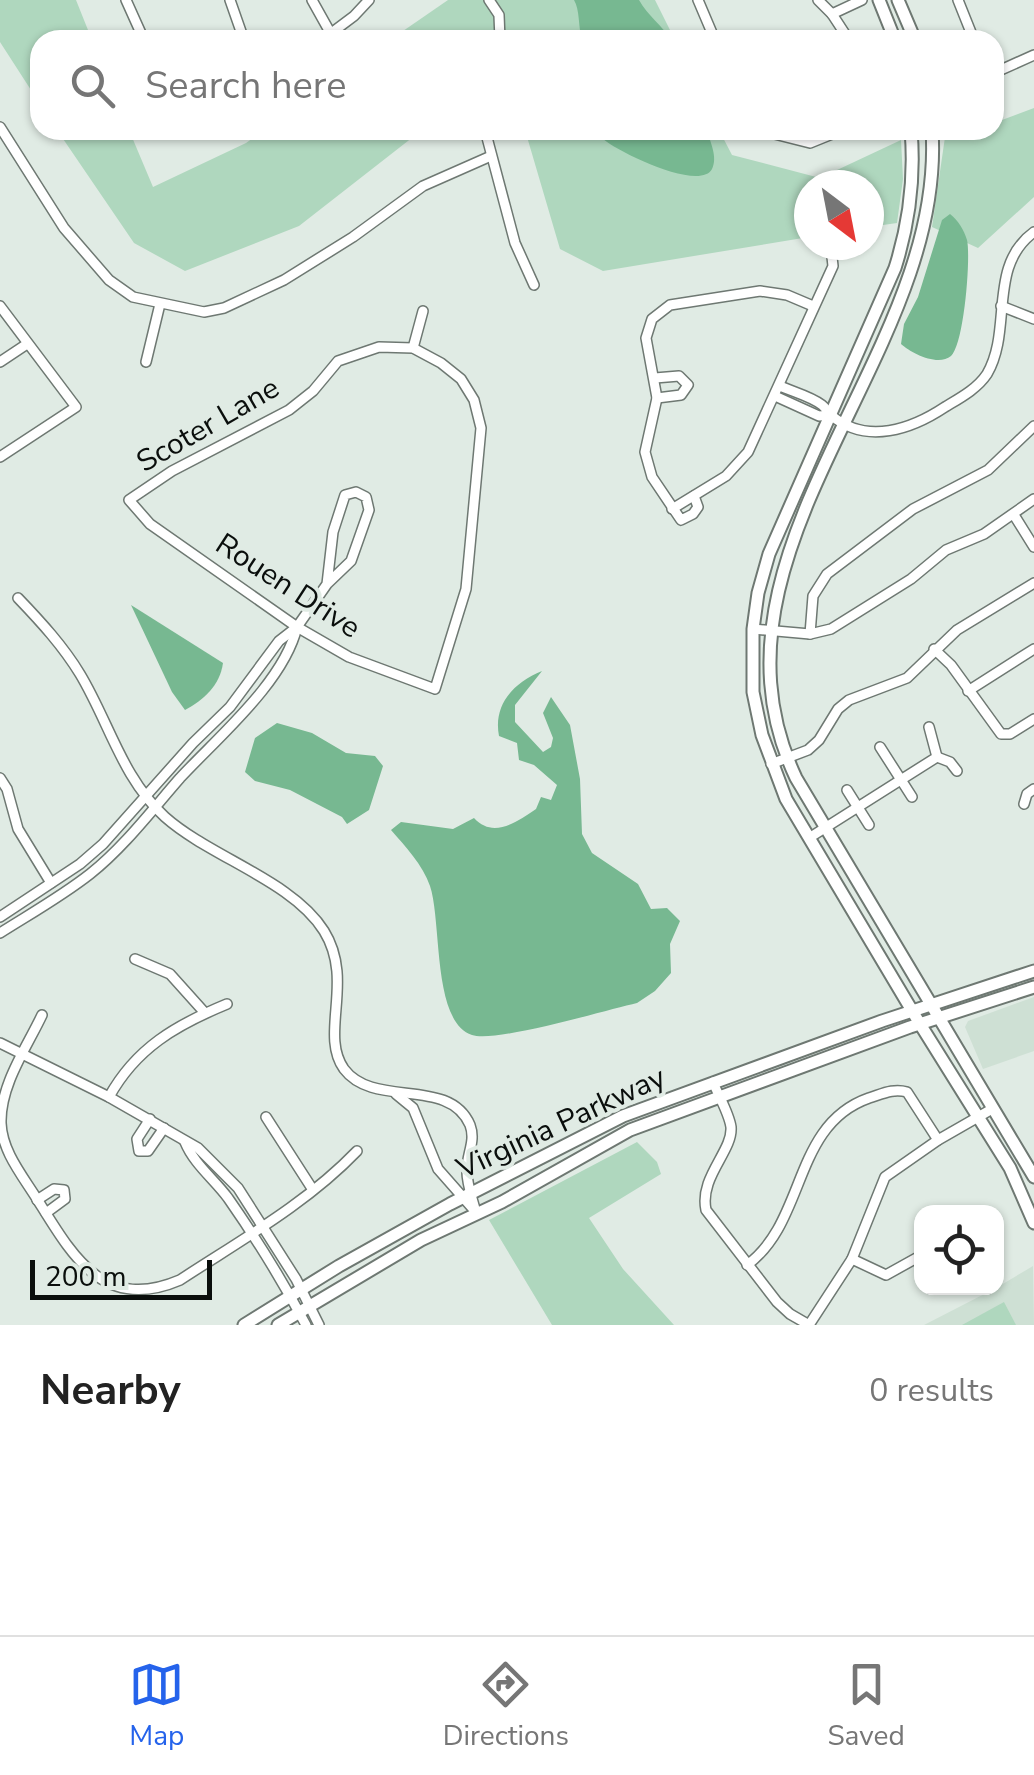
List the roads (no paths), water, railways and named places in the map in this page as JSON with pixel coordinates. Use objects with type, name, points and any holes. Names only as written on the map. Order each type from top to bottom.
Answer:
[{"type":"main road","points":[[879,0],[891,30]]},
{"type":"main road","points":[[898,0],[910,30]]},
{"type":"main road","points":[[911,140],[910,198],[895,268],[768,554],[753,629],[754,692],[771,764],[809,838],[1016,1178],[1034,1223]]},
{"type":"main road","points":[[932,140],[929,204],[920,247],[897,311],[785,563],[771,630],[772,694],[787,759],[1034,1177]]},
{"type":"main road","name":"Virginia Parkway","points":[[244,1325],[466,1196],[623,1116],[1034,971]]},
{"type":"main road","name":"Virginia Parkway","points":[[278,1325],[421,1240],[619,1135],[1034,986]]},
{"type":"street","points":[[126,0],[140,30]]},
{"type":"street","points":[[230,0],[240,30]]},
{"type":"street","points":[[312,0],[324,30]]},
{"type":"street","points":[[335,30],[369,0]]},
{"type":"street","points":[[490,0],[500,16],[500,30]]},
{"type":"street","points":[[710,30],[699,2],[712,0]]},
{"type":"street","points":[[818,0],[842,30]]},
{"type":"street","points":[[832,14],[862,0]]},
{"type":"street","points":[[958,0],[970,30]]},
{"type":"street","points":[[1004,69],[1034,54]]},
{"type":"street","points":[[0,126],[51,209],[88,259],[126,292],[160,304],[204,312],[251,297],[353,237],[423,186],[492,156]]},
{"type":"street","points":[[488,140],[515,243],[534,284]]},
{"type":"street","points":[[777,391],[823,405],[845,424],[877,432],[898,431],[934,414],[986,375],[996,351],[1010,263],[1016,250],[1034,232]]},
{"type":"street","points":[[672,509],[740,464],[777,391],[832,260]]},
{"type":"street","points":[[694,496],[698,506],[681,520],[652,476],[645,452],[656,398],[646,338],[652,319],[670,305],[760,292],[786,295],[814,306]]},
{"type":"street","points":[[146,362],[160,304]]},
{"type":"street","points":[[0,306],[76,406],[0,457]]},
{"type":"street","points":[[1001,306],[1034,320]]},
{"type":"street","points":[[413,348],[423,311]]},
{"type":"street","points":[[0,362],[27,344]]},
{"type":"street","name":"Scoter Lane","points":[[130,500],[172,471],[290,410],[313,392],[338,361],[380,347],[413,348]]},
{"type":"street","name":"Rouen Drive","points":[[130,500],[150,524],[297,627],[350,657],[436,689],[466,589],[481,428],[474,400],[461,379],[413,348]]},
{"type":"street","points":[[655,378],[679,376],[688,385],[681,395],[656,398]]},
{"type":"street","points":[[810,634],[812,596],[827,574],[913,509],[988,470],[1034,426]]},
{"type":"street","points":[[0,917],[94,852],[230,707],[279,641],[297,627],[327,584],[351,561],[369,510],[366,497],[356,492],[345,495],[333,532],[327,584]]},
{"type":"street","points":[[753,629],[810,634],[840,624],[911,579],[946,550],[984,534],[1034,499]]},
{"type":"street","points":[[1014,515],[1034,547]]},
{"type":"street","points":[[771,764],[814,746],[838,709],[849,700],[907,678],[934,649],[968,622],[1034,583]]},
{"type":"street","points":[[18,598],[61,646],[81,676],[129,773],[155,807],[200,843],[309,911],[329,940],[338,969],[334,1037],[343,1068],[360,1084],[433,1098],[458,1108],[471,1127],[473,1143],[466,1173],[466,1196]]},
{"type":"street","points":[[0,934],[89,875],[113,854],[241,716],[292,646],[297,627]]},
{"type":"street","points":[[934,649],[951,665],[996,731],[1010,734],[1034,719]]},
{"type":"street","points":[[968,691],[1034,649]]},
{"type":"street","points":[[930,726],[937,758]]},
{"type":"street","points":[[880,748],[912,796]]},
{"type":"street","points":[[937,758],[950,762],[957,771]]},
{"type":"street","points":[[809,838],[937,758]]},
{"type":"street","points":[[0,778],[7,789],[18,830],[52,883]]},
{"type":"street","points":[[1024,804],[1027,794],[1034,789]]},
{"type":"street","points":[[847,790],[868,825]]},
{"type":"street","points":[[135,959],[153,964],[177,980],[204,1013]]},
{"type":"street","points":[[109,1097],[126,1068],[147,1046],[227,1004]]},
{"type":"street","points":[[42,1014],[4,1098],[1,1128],[8,1152],[46,1213],[80,1263],[105,1282],[130,1289],[150,1289],[180,1280],[314,1190],[357,1150]]},
{"type":"street","points":[[0,1043],[109,1097],[198,1148],[238,1188],[295,1293],[319,1325]]},
{"type":"street","points":[[713,1082],[731,1126],[704,1192],[704,1202],[714,1224],[784,1309],[809,1325],[852,1259],[885,1177],[992,1109]]},
{"type":"street","points":[[747,1264],[758,1256],[784,1219],[817,1140],[853,1105],[893,1090],[907,1092],[938,1140]]},
{"type":"street","points":[[393,1093],[410,1104],[438,1169],[466,1196],[476,1213]]},
{"type":"street","points":[[417,1115],[422,1102],[433,1098]]},
{"type":"street","points":[[266,1117],[314,1190]]},
{"type":"street","points":[[150,1119],[137,1139],[139,1151],[148,1151],[164,1128]]},
{"type":"street","points":[[185,1142],[190,1155],[209,1174],[295,1293]]},
{"type":"street","points":[[38,1200],[54,1190],[64,1190],[62,1203],[46,1213]]},
{"type":"street","points":[[852,1259],[886,1275],[914,1260]]},
{"type":"street","points":[[304,1308],[306,1325]]}]
